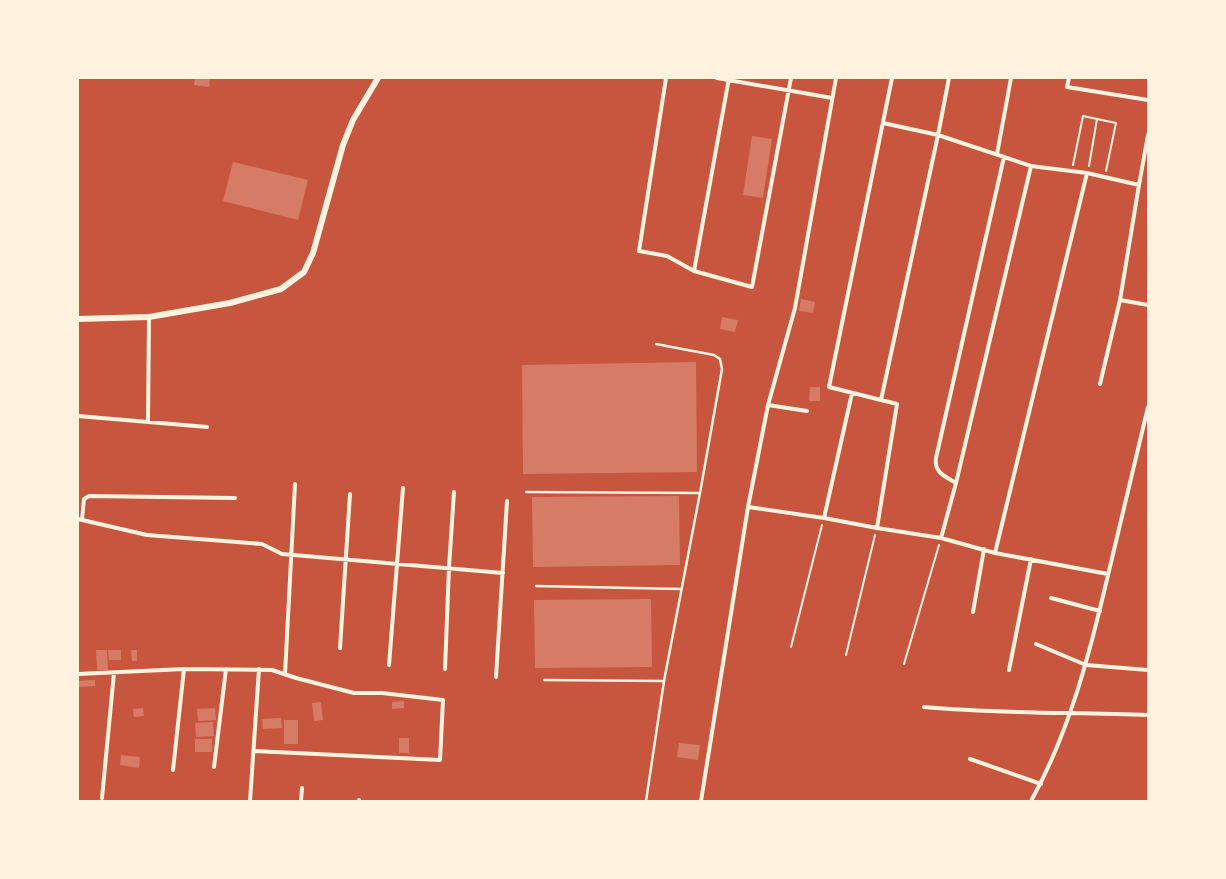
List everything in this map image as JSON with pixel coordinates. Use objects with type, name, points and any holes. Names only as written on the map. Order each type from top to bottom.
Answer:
[{"type":"street","points":[[78,320],[149,317],[230,303],[282,289],[304,272],[313,253],[343,145],[353,120],[378,78]]},
{"type":"street","points":[[666,78],[639,251],[667,256],[694,271],[752,287],[791,78]]},
{"type":"street","points":[[717,78],[832,98]]},
{"type":"street","points":[[701,801],[724,667],[748,507],[768,404],[795,308],[836,78]]},
{"type":"street","points":[[877,528],[897,404],[829,387],[892,78]]},
{"type":"street","points":[[882,400],[949,78]]},
{"type":"street","points":[[997,154],[1011,78]]},
{"type":"street","points":[[1069,78],[1067,87],[1148,100]]},
{"type":"street","points":[[694,271],[729,79]]},
{"type":"street","points":[[884,123],[938,135],[1031,166],[1088,173],[1139,185]]},
{"type":"street","points":[[1100,384],[1120,300],[1148,135]]},
{"type":"street","points":[[956,483],[938,472],[935,466],[936,458],[1004,157]]},
{"type":"street","points":[[940,538],[956,483],[1031,166]]},
{"type":"street","points":[[995,552],[1088,173]]},
{"type":"street","points":[[1120,300],[1148,305]]},
{"type":"street","points":[[148,421],[149,317]]},
{"type":"street","points":[[824,518],[852,393]]},
{"type":"street","points":[[768,404],[807,411]]},
{"type":"street","points":[[1031,801],[1041,784],[1070,712],[1086,665],[1148,407]]},
{"type":"street","points":[[78,416],[207,427]]},
{"type":"street","points":[[285,674],[295,484]]},
{"type":"street","points":[[389,665],[403,488]]},
{"type":"street","points":[[445,669],[454,492]]},
{"type":"street","points":[[340,648],[347,559],[350,494]]},
{"type":"street","points":[[235,498],[90,496],[84,499],[80,519],[147,535],[262,544],[282,554],[449,567],[503,573]]},
{"type":"street","points":[[496,677],[507,501]]},
{"type":"street","points":[[748,507],[824,518],[940,538],[984,550],[1108,574]]},
{"type":"street","points":[[973,612],[984,550]]},
{"type":"street","points":[[1010,670],[1031,559]]},
{"type":"street","points":[[1051,598],[1100,611]]},
{"type":"street","points":[[1036,644],[1086,665],[1148,670]]},
{"type":"street","points":[[78,674],[184,669],[259,669],[272,670],[354,693],[382,693],[443,700],[440,760],[254,751]]},
{"type":"street","points":[[173,770],[184,669]]},
{"type":"street","points":[[214,767],[226,669]]},
{"type":"street","points":[[250,801],[259,669]]},
{"type":"street","points":[[102,798],[114,673]]},
{"type":"street","points":[[924,707],[990,712],[1070,712],[1148,715]]},
{"type":"street","points":[[970,759],[1041,784]]},
{"type":"street","points":[[301,801],[302,788]]},
{"type":"lane","points":[[646,801],[664,681],[722,375],[722,364],[720,359],[714,355],[656,344]]},
{"type":"lane","points":[[526,492],[700,493]]},
{"type":"lane","points":[[536,586],[681,589]]},
{"type":"lane","points":[[544,680],[664,681]]},
{"type":"path","points":[[1072,171],[1083,116],[1098,119],[1116,123],[1105,178]]},
{"type":"path","points":[[1088,173],[1098,119]]},
{"type":"path","points":[[791,647],[824,518]]},
{"type":"path","points":[[846,655],[877,528]]},
{"type":"path","points":[[904,664],[940,538]]},
{"type":"building","points":[[195,78],[210,78],[209,87],[194,85]]},
{"type":"building","points":[[752,136],[772,139],[763,198],[743,195]]},
{"type":"building","points":[[233,162],[308,180],[298,220],[223,201]]},
{"type":"building","points":[[801,299],[815,302],[813,313],[799,311]]},
{"type":"building","points":[[722,317],[738,320],[735,332],[720,329]]},
{"type":"building","points":[[696,362],[697,472],[523,474],[522,365]]},
{"type":"building","points":[[810,387],[820,387],[820,401],[809,401]]},
{"type":"building","points":[[679,496],[680,565],[533,567],[532,497]]},
{"type":"building","points":[[651,599],[652,667],[535,668],[534,600]]},
{"type":"building","points":[[96,650],[107,650],[108,670],[97,670]]},
{"type":"building","points":[[108,650],[121,650],[121,660],[109,660]]},
{"type":"building","points":[[131,650],[137,650],[137,661],[132,661]]},
{"type":"building","points":[[95,680],[95,686],[78,687],[78,681]]},
{"type":"building","points":[[404,701],[404,708],[392,709],[392,702]]},
{"type":"building","points":[[321,702],[323,720],[314,721],[312,703]]},
{"type":"building","points":[[143,708],[144,716],[134,717],[133,709]]},
{"type":"building","points":[[215,708],[216,720],[198,721],[197,709]]},
{"type":"building","points":[[281,718],[282,728],[263,729],[262,719]]},
{"type":"building","points":[[284,720],[298,720],[298,744],[284,744]]},
{"type":"building","points":[[213,722],[214,736],[196,737],[195,723]]},
{"type":"building","points":[[399,738],[409,738],[409,753],[399,753]]},
{"type":"building","points":[[195,739],[212,739],[212,752],[195,752]]},
{"type":"building","points":[[679,743],[700,745],[698,760],[677,757]]},
{"type":"building","points":[[121,755],[140,757],[139,768],[120,765]]}]
